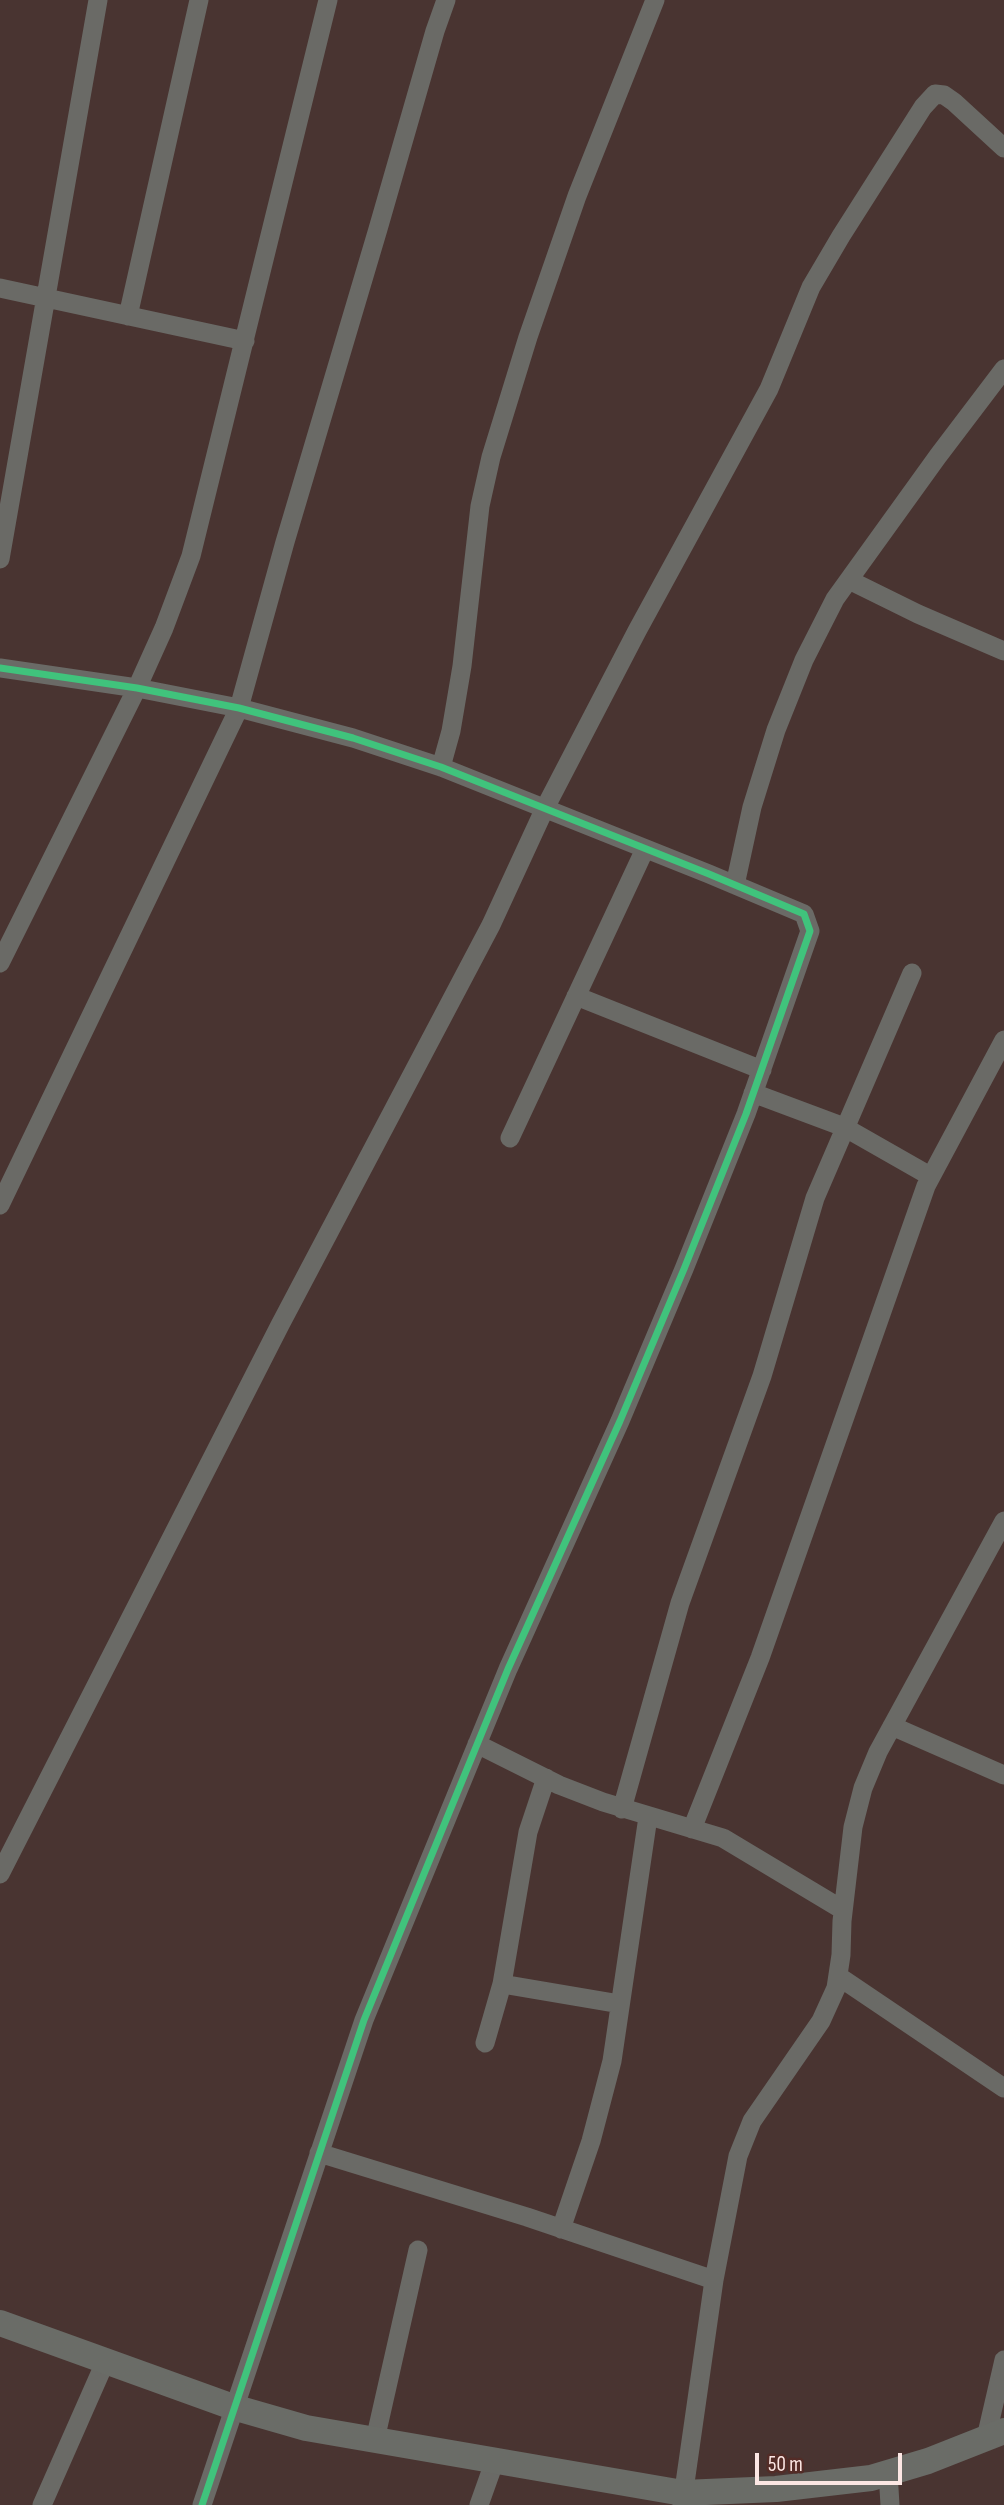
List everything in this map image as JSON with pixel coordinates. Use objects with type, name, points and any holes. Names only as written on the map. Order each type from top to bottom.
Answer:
[{"type":"street","points":[[0,559],[98,0]]},
{"type":"street","points":[[128,316],[200,0]]},
{"type":"street","points":[[0,963],[137,688],[164,628],[191,556],[328,0]]},
{"type":"street","points":[[0,1205],[239,708],[285,542],[446,0]]},
{"type":"street","points":[[441,767],[451,731],[462,666],[480,506],[491,457],[528,337],[577,196],[655,0]]},
{"type":"street","points":[[0,1874],[280,1325],[491,925],[545,808],[636,631],[769,389],[811,287],[923,107],[935,94],[944,95],[1004,148]]},
{"type":"street","points":[[0,288],[245,341]]},
{"type":"street","points":[[735,885],[752,807],[776,730],[804,660],[835,599],[1004,369]]},
{"type":"street","points":[[849,580],[918,614],[1004,651]]},
{"type":"street","points":[[0,668],[137,688],[239,708],[353,738],[441,767],[804,914],[810,931],[762,1070],[684,1269],[477,1744],[363,2020],[202,2505]]},
{"type":"street","points":[[509,1138],[645,849]]},
{"type":"street","points":[[622,1809],[680,1603],[762,1376],[815,1198],[912,973]]},
{"type":"street","points":[[576,996],[762,1070]]},
{"type":"street","points":[[692,1829],[760,1658],[844,1424],[908,1230],[930,1176],[1004,1040]]},
{"type":"street","points":[[753,1093],[844,1127],[930,1176]]},
{"type":"street","points":[[683,2499],[714,2280],[738,2156],[752,2121],[821,2021],[836,1988],[853,1827],[863,1788],[878,1752],[1004,1521]]},
{"type":"street","points":[[892,1726],[1004,1775]]},
{"type":"street","points":[[477,1744],[546,1778],[622,1809],[723,1838],[843,1910]]},
{"type":"street","points":[[485,2043],[502,1984],[528,1832],[546,1778]]},
{"type":"street","points":[[561,2229],[601,2106],[612,2061],[648,1817]]},
{"type":"street","points":[[838,1976],[1004,2088]]},
{"type":"street","points":[[502,1984],[620,2004]]},
{"type":"street","points":[[319,2154],[714,2280]]},
{"type":"street","points":[[375,2440],[418,2250]]},
{"type":"street","points":[[0,2323],[233,2407],[306,2428],[495,2460],[683,2499],[871,2477],[928,2461],[995,2434],[1004,2360]]},
{"type":"street","points":[[42,2505],[106,2360]]},
{"type":"street","points":[[479,2505],[495,2460]]},
{"type":"street","points":[[888,2472],[890,2505]]},
{"type":"cycle path","points":[[0,668],[137,688],[239,708],[353,738],[441,767],[804,914],[810,931],[746,1114],[684,1269],[620,1421],[508,1669],[364,2020],[202,2505]]}]
